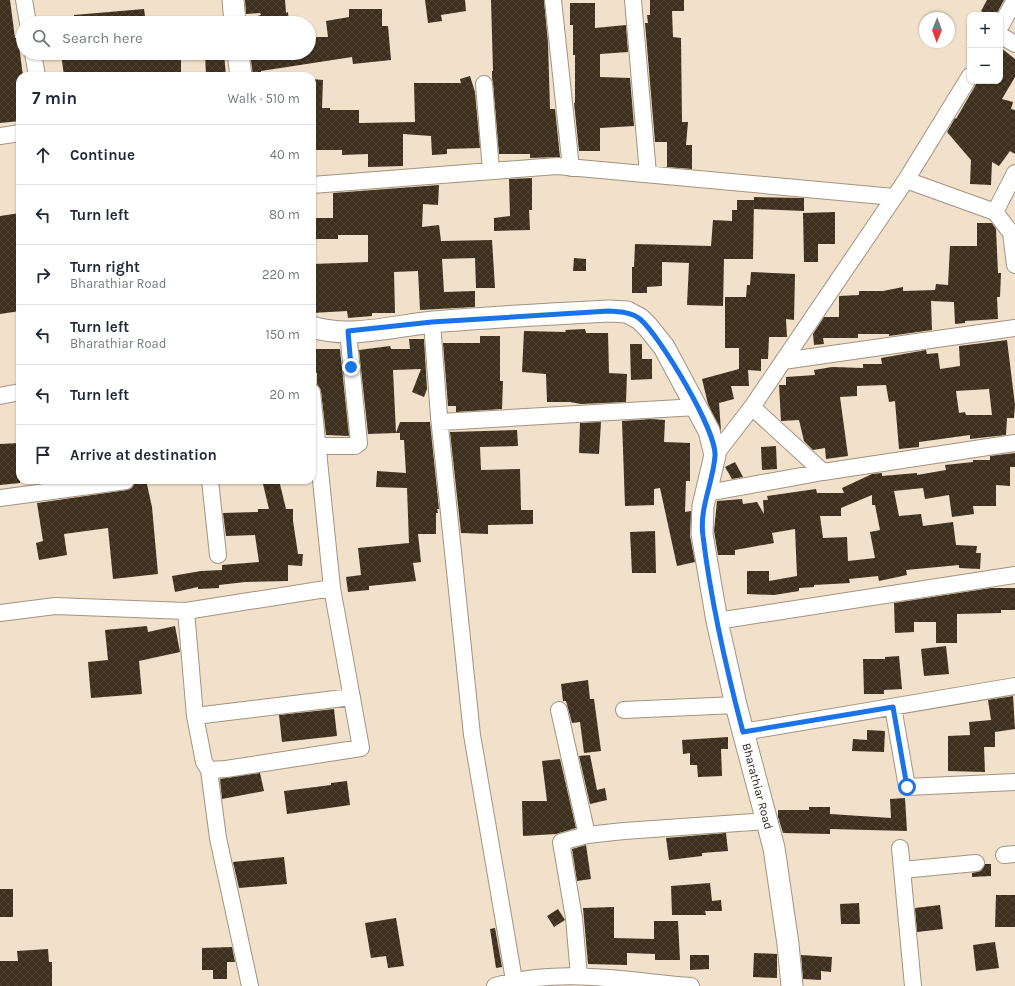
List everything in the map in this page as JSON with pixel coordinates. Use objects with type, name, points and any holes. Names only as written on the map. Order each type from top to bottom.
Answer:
[{"type":"main road","points":[[233,0],[234,16]]},
{"type":"main road","points":[[239,60],[240,72]]},
{"type":"main road","name":"Bharathiar Road","points":[[316,328],[322,330],[348,331],[432,322],[582,312],[627,312],[640,319],[664,347],[709,431],[715,455],[703,506],[702,534],[717,621],[736,705],[774,848],[788,944],[792,986]]},
{"type":"street","points":[[24,0],[27,16]]},
{"type":"street","points":[[553,0],[571,168]]},
{"type":"street","points":[[633,0],[648,174]]},
{"type":"street","points":[[1003,22],[1015,0]]},
{"type":"street","points":[[1003,37],[1015,44]]},
{"type":"street","points":[[34,60],[36,72]]},
{"type":"street","points":[[715,455],[752,407],[906,180],[967,81]]},
{"type":"street","points":[[484,84],[491,171]]},
{"type":"street","points":[[0,136],[16,134]]},
{"type":"street","points":[[316,185],[557,166],[894,197]]},
{"type":"street","points":[[995,212],[1015,173]]},
{"type":"street","points":[[906,180],[995,212],[1011,233],[1015,265]]},
{"type":"street","points":[[432,322],[472,736],[514,980]]},
{"type":"street","points":[[782,361],[1015,328]]},
{"type":"street","points":[[318,446],[355,446],[359,443],[348,331]]},
{"type":"street","points":[[0,396],[16,393]]},
{"type":"street","points":[[441,422],[697,407]]},
{"type":"street","points":[[752,407],[823,472]]},
{"type":"street","points":[[209,770],[226,769],[361,748],[332,588],[316,437]]},
{"type":"street","points":[[707,492],[823,472],[1015,443]]},
{"type":"street","points":[[0,498],[104,484]]},
{"type":"street","points":[[210,484],[218,555]]},
{"type":"street","points":[[717,621],[1015,575]]},
{"type":"street","points":[[0,613],[55,606],[186,611],[332,588]]},
{"type":"street","points":[[186,611],[195,716],[204,762],[209,770],[218,838],[250,986]]},
{"type":"street","points":[[743,732],[1015,686]]},
{"type":"street","points":[[195,716],[352,697]]},
{"type":"street","points":[[624,710],[736,705]]},
{"type":"street","points":[[893,707],[907,787],[1015,782]]},
{"type":"street","points":[[559,710],[587,835]]},
{"type":"street","points":[[579,976],[574,918],[561,842],[587,835],[624,831],[767,821]]},
{"type":"street","points":[[900,848],[912,986]]},
{"type":"street","points":[[902,870],[976,863]]},
{"type":"street","points":[[495,986],[514,980],[541,982],[579,976],[596,982],[692,986]]},
{"type":"building","points":[[0,0],[10,0],[16,38],[16,60],[21,60],[22,72],[16,72],[16,121],[0,123]]},
{"type":"building","points":[[245,0],[285,0],[286,13],[288,12],[288,16],[257,16],[261,15],[260,13],[246,14]]},
{"type":"building","points":[[425,0],[465,0],[466,11],[441,15],[442,21],[428,23]]},
{"type":"building","points":[[491,0],[544,0],[548,43],[550,109],[555,109],[560,157],[530,158],[530,154],[499,154],[492,78]]},
{"type":"building","points":[[650,0],[684,0],[684,11],[672,11],[673,37],[681,38],[682,122],[688,122],[686,145],[692,145],[692,169],[667,167],[667,142],[655,142],[645,23],[648,23],[647,15],[650,15]]},
{"type":"building","points":[[987,0],[1004,0],[998,12],[981,11]]},
{"type":"building","points":[[570,3],[595,3],[595,28],[626,25],[628,52],[600,54],[600,77],[630,78],[634,126],[600,128],[600,151],[579,151],[574,103],[575,55],[573,55],[573,25],[570,25]]},
{"type":"building","points":[[144,9],[145,16],[74,16]]},
{"type":"building","points":[[349,9],[382,9],[382,26],[388,26],[391,60],[353,64],[352,57],[261,72],[252,72],[251,60],[316,60],[316,37],[328,37],[326,21],[349,17]]},
{"type":"building","points":[[1003,49],[1015,59],[1015,77],[1002,99],[1013,102],[1011,109],[1015,110],[1015,154],[1010,151],[999,166],[992,162],[991,185],[970,184],[971,160],[947,132],[955,118],[956,119],[976,84],[1003,84]]},
{"type":"building","points":[[62,60],[181,60],[181,72],[63,72]]},
{"type":"building","points":[[205,60],[225,60],[226,72],[206,72]]},
{"type":"building","points":[[470,76],[475,92],[480,148],[447,149],[447,154],[432,155],[431,136],[403,134],[403,166],[368,167],[368,154],[342,155],[342,150],[316,150],[316,79],[323,80],[322,108],[330,108],[330,110],[359,110],[359,123],[415,122],[414,83],[461,83],[460,79]]},
{"type":"building","points":[[532,178],[532,210],[529,210],[530,230],[494,231],[494,218],[510,216],[509,179]]},
{"type":"building","points":[[439,185],[438,205],[423,204],[422,227],[439,225],[441,241],[492,240],[495,288],[476,288],[475,258],[442,259],[444,292],[475,291],[475,307],[420,310],[418,271],[394,272],[395,313],[372,313],[372,316],[348,318],[347,311],[316,313],[316,264],[368,262],[368,235],[338,235],[338,239],[316,239],[316,218],[333,218],[333,193]]},
{"type":"building","points":[[754,197],[804,198],[804,211],[754,209]]},
{"type":"building","points":[[737,200],[754,200],[753,259],[724,259],[723,306],[687,305],[689,263],[662,262],[662,286],[647,287],[647,293],[632,293],[632,267],[634,267],[635,244],[711,246],[713,220],[732,221],[732,210],[737,210]]},
{"type":"building","points":[[835,212],[835,244],[818,244],[818,262],[804,262],[803,213]]},
{"type":"building","points":[[16,214],[16,312],[0,314],[0,216]]},
{"type":"building","points":[[977,223],[992,223],[996,229],[998,273],[1001,273],[1000,297],[997,297],[998,319],[965,321],[965,323],[955,324],[954,302],[931,301],[932,330],[889,336],[889,334],[858,334],[858,338],[823,338],[824,344],[814,345],[813,334],[824,317],[839,317],[839,296],[859,295],[859,291],[883,291],[903,287],[903,291],[935,290],[936,284],[948,285],[950,246],[977,246]]},
{"type":"building","points":[[574,258],[586,259],[586,271],[573,271]]},
{"type":"building","points":[[751,272],[795,274],[794,320],[786,319],[787,337],[769,337],[768,359],[761,359],[761,371],[748,370],[749,386],[731,386],[734,399],[719,403],[721,431],[708,404],[702,379],[739,369],[739,348],[725,348],[725,297],[746,297],[747,285],[750,285]]},
{"type":"building","points":[[585,329],[586,333],[608,333],[609,373],[627,374],[626,402],[581,404],[570,402],[547,402],[546,374],[522,372],[524,331],[566,332],[565,330]]},
{"type":"building","points":[[480,336],[500,336],[500,381],[503,381],[502,409],[456,412],[456,406],[448,406],[443,343],[480,343]]},
{"type":"building","points":[[409,339],[424,339],[427,389],[424,397],[412,392],[421,369],[393,370],[396,433],[368,434],[359,350],[390,346],[391,349],[410,349]]},
{"type":"building","points":[[1007,340],[1015,405],[1014,418],[1007,418],[1006,435],[970,439],[970,435],[919,442],[919,447],[899,449],[895,401],[889,402],[886,385],[857,386],[857,396],[840,397],[848,456],[826,459],[825,448],[813,450],[804,441],[799,420],[781,421],[779,385],[786,385],[786,377],[815,375],[814,370],[832,367],[863,368],[863,364],[882,364],[881,358],[926,350],[927,354],[938,353],[940,369],[960,366],[959,346]],"holes":[[[989,389],[992,415],[966,415],[965,412],[959,413],[956,391]]]},
{"type":"building","points":[[630,344],[642,344],[642,359],[652,359],[652,379],[631,380]]},
{"type":"building","points":[[316,349],[340,349],[349,436],[326,435],[321,391],[317,384]]},
{"type":"building","points":[[651,419],[665,420],[664,442],[690,443],[690,481],[686,481],[685,512],[691,511],[690,536],[695,562],[677,566],[660,488],[654,489],[654,505],[625,506],[622,421]]},
{"type":"building","points":[[400,422],[430,422],[439,509],[437,509],[438,513],[436,513],[436,534],[418,534],[421,562],[413,563],[416,581],[369,586],[369,590],[348,592],[346,577],[361,575],[358,548],[409,543],[407,488],[376,487],[377,471],[406,473],[404,440],[400,440],[400,433],[396,433]]},
{"type":"building","points":[[601,422],[599,454],[579,453],[580,423]]},
{"type":"building","points":[[517,430],[518,446],[480,447],[481,470],[520,469],[521,510],[533,510],[533,524],[488,525],[488,534],[461,533],[450,432]]},
{"type":"building","points":[[16,443],[16,483],[0,485],[0,444]]},
{"type":"building","points":[[776,446],[777,469],[762,470],[761,447]]},
{"type":"building","points":[[1015,453],[1015,467],[1010,467],[1010,486],[996,485],[996,506],[973,506],[974,514],[952,517],[949,495],[925,499],[923,488],[894,491],[899,516],[921,514],[923,526],[953,522],[956,545],[977,546],[976,553],[981,553],[980,569],[959,568],[959,565],[906,570],[907,575],[879,581],[878,576],[849,579],[850,583],[814,585],[814,587],[799,588],[799,591],[774,595],[747,594],[747,571],[769,571],[769,581],[797,576],[795,529],[772,533],[774,543],[735,550],[735,555],[718,555],[714,531],[717,501],[742,499],[743,504],[757,502],[764,514],[763,500],[768,500],[767,496],[816,489],[817,493],[844,493],[842,488],[872,474],[882,473],[882,476],[917,473],[917,475],[946,470],[945,465],[973,462],[973,460],[990,460],[990,456]],"holes":[[[872,495],[872,505],[875,505],[880,530],[870,532],[875,558],[848,561],[847,537],[823,538],[820,516],[841,516],[841,508]]]},
{"type":"building","points":[[735,462],[743,477],[732,479],[725,467]]},
{"type":"building","points":[[134,484],[147,484],[152,507],[158,574],[113,579],[108,528],[64,534],[67,555],[39,560],[36,543],[43,541],[37,503],[132,488]]},
{"type":"building","points":[[263,484],[280,484],[286,509],[293,509],[293,521],[298,554],[303,554],[302,566],[288,565],[288,581],[245,582],[219,585],[219,588],[198,589],[198,587],[175,592],[172,576],[201,571],[222,570],[222,565],[259,562],[255,535],[226,536],[223,513],[258,512],[258,509],[269,509]]},
{"type":"building","points":[[655,531],[656,573],[632,573],[630,532]]},
{"type":"building","points":[[991,588],[1015,588],[1015,610],[1001,610],[1001,613],[957,614],[957,643],[936,643],[936,622],[914,622],[914,632],[895,633],[894,603]]},
{"type":"building","points":[[147,626],[148,632],[175,626],[180,652],[139,661],[142,694],[91,698],[88,662],[108,660],[105,630]]},
{"type":"building","points":[[946,646],[949,674],[924,676],[921,649]]},
{"type":"building","points":[[899,656],[902,689],[884,690],[884,694],[864,694],[863,659],[885,659],[885,657]]},
{"type":"building","points":[[588,680],[590,699],[594,699],[601,751],[584,753],[580,722],[572,723],[566,701],[563,701],[561,684]]},
{"type":"building","points":[[1013,696],[1015,729],[995,732],[995,747],[984,747],[985,772],[948,771],[948,736],[970,735],[969,722],[991,720],[988,700]]},
{"type":"building","points":[[334,709],[337,736],[282,742],[279,715]]},
{"type":"building","points":[[867,730],[885,731],[884,752],[852,751],[853,739],[867,740]]},
{"type":"building","points":[[728,737],[728,749],[721,749],[722,776],[698,777],[697,765],[690,765],[690,753],[683,754],[682,740]]},
{"type":"building","points":[[590,755],[597,790],[605,788],[607,800],[590,804],[579,756]]},
{"type":"building","points":[[560,759],[576,828],[556,834],[523,836],[522,801],[547,801],[542,761]]},
{"type":"building","points":[[260,773],[264,791],[222,799],[220,779]]},
{"type":"building","points":[[347,781],[350,805],[287,814],[284,791],[331,785],[331,783]]},
{"type":"building","points":[[905,798],[907,831],[830,829],[830,834],[783,833],[778,817],[778,810],[809,810],[809,807],[830,807],[830,814],[891,818],[890,799]]},
{"type":"building","points":[[726,833],[728,851],[702,853],[702,856],[669,860],[666,838]]},
{"type":"building","points":[[586,845],[591,879],[577,881],[572,849]]},
{"type":"building","points":[[284,857],[287,884],[239,888],[233,862]]},
{"type":"building","points":[[985,864],[991,864],[991,876],[972,877],[972,873],[981,871]]},
{"type":"building","points":[[710,883],[712,901],[721,900],[722,911],[705,911],[706,915],[672,915],[671,886]]},
{"type":"building","points":[[0,889],[13,889],[13,917],[0,917]]},
{"type":"building","points":[[996,895],[1015,895],[1015,927],[995,927]]},
{"type":"building","points":[[859,903],[860,924],[841,924],[840,904]]},
{"type":"building","points":[[940,905],[943,929],[917,932],[915,908]]},
{"type":"building","points":[[614,907],[614,938],[654,939],[654,921],[678,921],[680,960],[655,960],[655,954],[627,953],[627,965],[588,964],[583,908]]},
{"type":"building","points":[[558,909],[565,920],[554,927],[547,916]]},
{"type":"building","points":[[396,918],[404,966],[388,968],[386,956],[371,958],[365,923]]},
{"type":"building","points":[[495,928],[502,967],[496,968],[490,929]]},
{"type":"building","points":[[995,942],[999,968],[976,971],[973,945]]},
{"type":"building","points":[[232,947],[235,962],[227,962],[227,979],[213,979],[213,970],[202,970],[202,948]]},
{"type":"building","points":[[48,949],[49,962],[52,962],[52,986],[0,986],[0,961],[18,961],[17,951]]},
{"type":"building","points":[[754,953],[777,954],[777,978],[753,977]]},
{"type":"building","points":[[690,955],[709,955],[709,969],[690,970]]},
{"type":"building","points":[[801,955],[832,957],[831,972],[821,971],[821,980],[803,979]]},
{"type":"route","points":[[351,367],[348,331],[432,322],[582,312],[627,312],[640,319],[664,347],[709,431],[715,455],[703,506],[702,534],[717,621],[743,732],[893,707],[907,787]]}]
